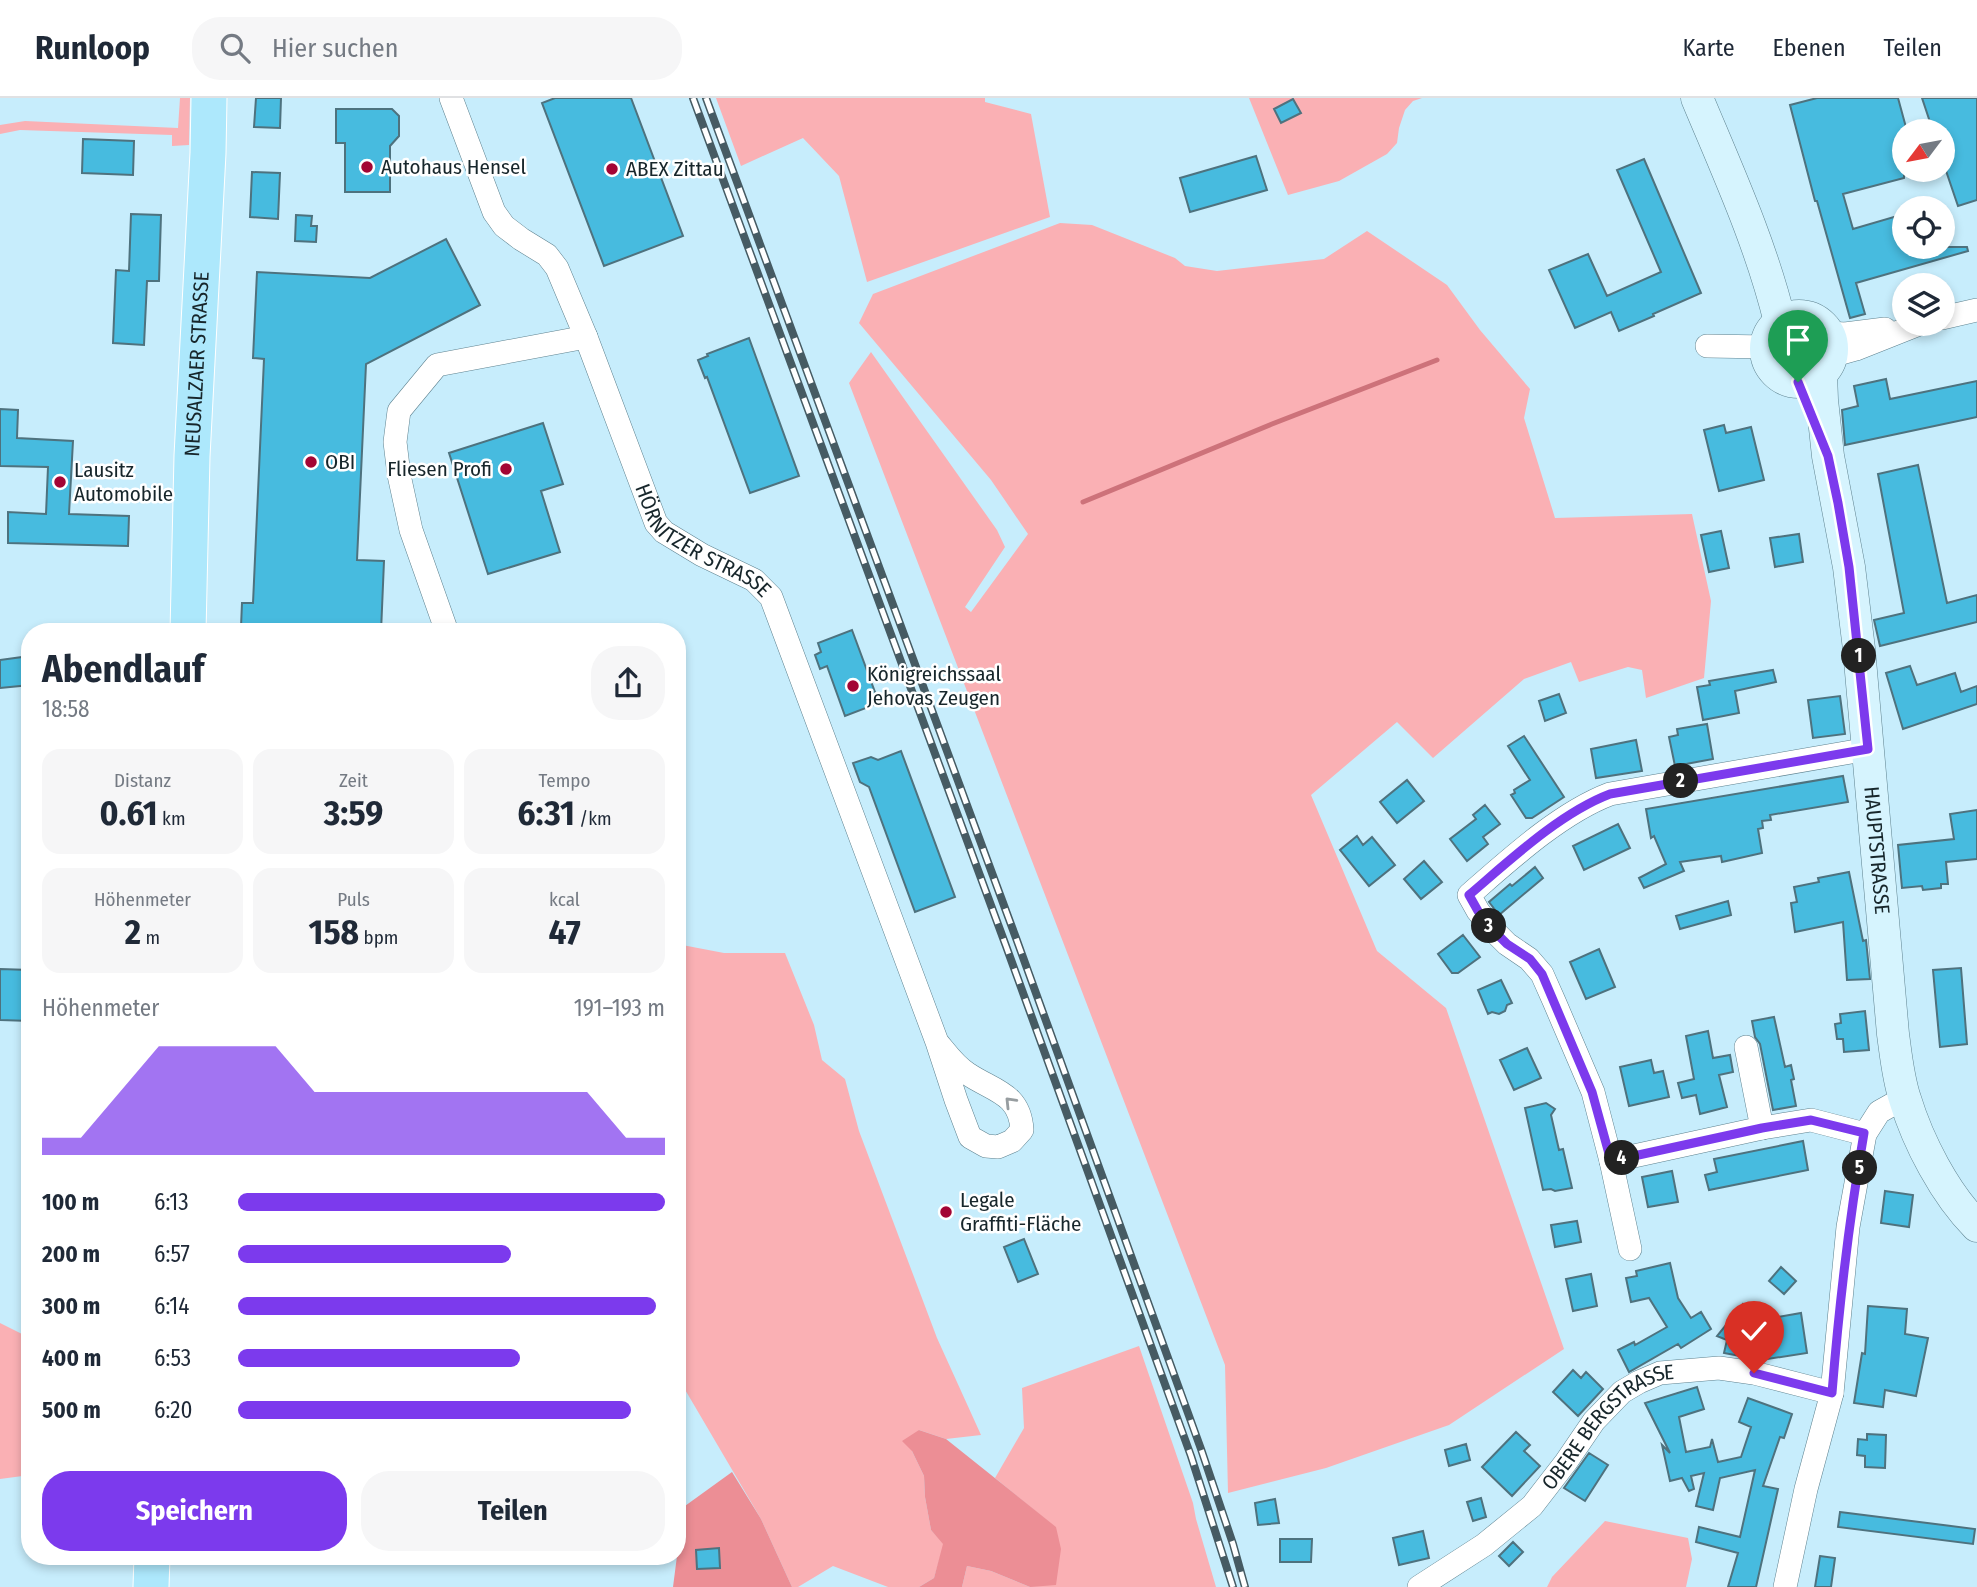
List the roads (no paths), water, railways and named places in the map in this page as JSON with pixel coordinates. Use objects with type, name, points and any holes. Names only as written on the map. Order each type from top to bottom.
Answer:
[{"type":"main road","name":"NEUSALZAER STRASSE","points":[[188,623],[192,456],[209,98]]},
{"type":"main road","points":[[1697,98],[1753,231],[1782,329]]},
{"type":"main road","points":[[1807,317],[1819,323],[1820,361],[1784,378],[1773,368],[1767,355],[1782,329],[1807,317]]},
{"type":"main road","name":"HAUPTSTRASSE","points":[[1820,361],[1828,456],[1849,567],[1893,1034],[1904,1098],[1918,1134],[1939,1174],[1977,1226]]},
{"type":"main road","points":[[151,1587],[152,1565]]},
{"type":"street","name":"HÖRNITZER STRASSE","points":[[451,98],[494,212],[504,226],[547,255],[557,268],[656,523],[664,532],[702,555],[754,580],[771,597],[970,1136],[986,1146],[998,1147],[1012,1141],[1022,1130],[1020,1112],[1010,1099],[962,1070],[937,1042]]},
{"type":"street","points":[[1955,315],[1977,310]]},
{"type":"street","points":[[1820,361],[1867,332],[1892,328]]},
{"type":"street","points":[[1707,346],[1782,329]]},
{"type":"street","points":[[1820,361],[1892,335]]},
{"type":"street","points":[[444,623],[411,530],[399,475],[395,442],[399,411],[437,365],[586,337]]},
{"type":"street","points":[[1630,1249],[1611,1161],[1592,1092],[1542,974],[1530,959],[1507,944],[1491,928],[1469,895],[1520,851],[1589,802],[1610,794],[1868,749]]},
{"type":"street","points":[[1745,1047],[1762,1128]]},
{"type":"street","points":[[1785,1587],[1806,1489],[1832,1393],[1847,1240],[1864,1133],[1879,1112],[1904,1098]]},
{"type":"street","points":[[1611,1161],[1811,1120],[1864,1133]]},
{"type":"street","name":"OBERE BERGSTRASSE","points":[[1419,1587],[1484,1545],[1532,1506],[1594,1421],[1622,1392],[1639,1382],[1660,1373],[1719,1368],[1754,1373],[1832,1393]]},
{"type":"waterway","points":[[1083,502],[1437,360]]},
{"type":"railway","points":[[693,98],[1191,1456],[1233,1587]]},
{"type":"railway","points":[[706,98],[1201,1449],[1245,1587]]},
{"type":"place","name":"Autohaus Hensel","points":[[367,167]]},
{"type":"place","name":"ABEX Zittau","points":[[612,169]]},
{"type":"place","name":"OBI","points":[[311,462]]},
{"type":"place","name":"Fliesen Profi","points":[[506,469]]},
{"type":"place","name":"Lausitz Automobile","points":[[60,482]]},
{"type":"place","name":"Königreichssaal Jehovas Zeugen","points":[[853,686]]},
{"type":"place","name":"Legale Graffiti-Fläche","points":[[946,1212]]}]
